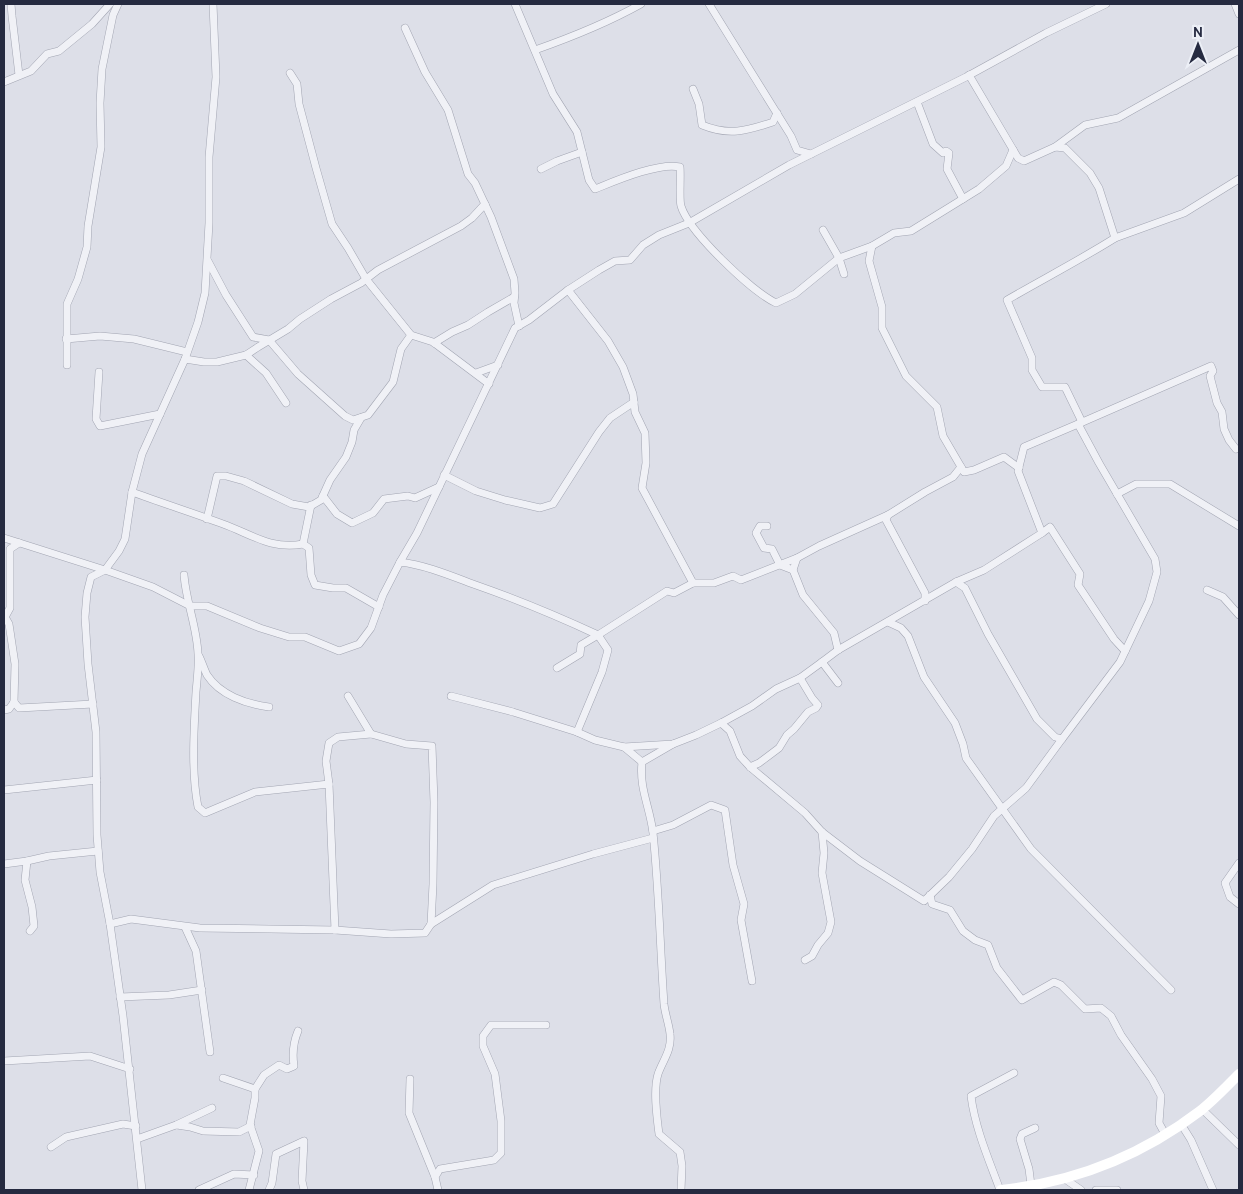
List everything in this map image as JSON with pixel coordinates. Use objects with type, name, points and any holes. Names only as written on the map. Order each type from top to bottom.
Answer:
[{"type":"street","points":[[12,4],[19,75]]},
{"type":"street","points":[[4,82],[31,71],[47,54],[59,51],[74,40],[110,4]]},
{"type":"street","points":[[67,365],[67,304],[78,279],[87,247],[88,226],[101,147],[100,103],[102,69],[113,15],[118,4]]},
{"type":"street","points":[[142,1190],[130,1069],[98,851],[97,747],[88,664],[86,601],[91,578],[105,570],[125,539],[132,492],[142,454],[186,356],[198,322],[205,294],[210,223],[209,157],[216,77],[213,4]]},
{"type":"street","points":[[515,4],[553,94],[577,132],[589,180],[594,189],[662,166],[680,167],[680,204],[689,222],[736,274],[764,298],[776,303],[794,294],[839,258],[872,246],[894,233],[911,231],[979,189],[1006,166],[1013,150]]},
{"type":"street","points":[[709,4],[791,136],[797,150],[811,154]]},
{"type":"street","points":[[4,538],[105,570],[153,588],[190,606],[207,606],[260,628],[289,637],[305,637],[340,651],[359,644],[371,628],[400,562],[418,533],[515,328],[529,320],[568,290],[615,261],[630,260],[643,245],[660,235],[689,222],[811,154],[969,76],[1046,33],[1106,4]]},
{"type":"street","points":[[1235,4],[1239,14]]},
{"type":"street","points":[[534,50],[594,28],[636,5]]},
{"type":"street","points":[[405,28],[425,72],[448,110],[468,174],[475,183],[491,217],[514,280],[514,303],[519,326]]},
{"type":"street","points":[[969,76],[1018,158],[1024,161],[1055,147],[1084,125],[1118,118],[1239,50]]},
{"type":"street","points":[[290,73],[297,84],[299,104],[332,224],[366,279],[411,335],[434,344],[476,373],[488,384]]},
{"type":"street","points":[[694,89],[699,104],[702,125],[711,129],[746,131],[773,122],[777,113]]},
{"type":"street","points":[[917,102],[933,144],[943,153],[946,151],[949,153],[947,169],[963,199]]},
{"type":"street","points":[[1055,147],[1065,148],[1090,173],[1099,188],[1115,238]]},
{"type":"street","points":[[541,170],[557,161],[582,152]]},
{"type":"street","points":[[721,723],[730,731],[740,756],[750,767],[804,813],[822,832],[860,861],[917,897],[924,901],[930,895],[972,849],[994,816],[1026,788],[1120,662],[1149,601],[1158,572],[1155,559],[1099,463],[1065,387],[1042,387],[1032,370],[1032,358],[1007,300],[1078,261],[1115,238],[1184,212],[1239,179]]},
{"type":"street","points":[[66,339],[100,336],[134,340],[204,362],[217,362],[246,355],[288,329],[316,308],[378,270],[461,226],[472,218],[485,204]]},
{"type":"street","points":[[823,230],[839,258],[844,274]]},
{"type":"street","points":[[872,246],[869,261],[882,307],[882,328],[906,376],[937,407],[942,436],[964,472],[974,470],[1004,457],[1019,468]]},
{"type":"street","points":[[207,260],[226,295],[253,336],[269,340],[298,374],[345,416],[353,420],[368,415],[393,382],[401,348],[411,335]]},
{"type":"street","points":[[568,290],[608,341],[623,367],[634,402],[635,412],[645,433],[646,463],[642,488],[693,583]]},
{"type":"street","points":[[434,344],[514,297]]},
{"type":"street","points":[[246,355],[266,373],[286,403]]},
{"type":"street","points":[[476,373],[498,365]]},
{"type":"street","points":[[1042,533],[1018,471],[1024,447],[1211,366],[1213,371],[1210,376],[1217,403],[1222,412],[1224,429],[1236,449]]},
{"type":"street","points":[[99,372],[96,419],[100,426],[160,414]]},
{"type":"street","points":[[444,475],[476,491],[505,500],[540,508],[554,504],[599,432],[610,418],[634,402]]},
{"type":"street","points":[[207,519],[217,476],[244,480],[292,504],[309,506],[321,500],[330,480],[346,457],[354,430],[361,418]]},
{"type":"street","points":[[557,668],[580,654],[581,644],[667,592],[674,593],[693,583],[714,583],[733,576],[741,580],[797,558],[888,515],[953,477],[961,467]]},
{"type":"street","points":[[1117,494],[1136,484],[1170,484],[1239,526]]},
{"type":"street","points":[[323,496],[337,514],[352,523],[373,513],[384,499],[408,496],[415,498],[439,486]]},
{"type":"street","points":[[132,492],[224,524],[267,543],[291,546],[303,544],[309,548],[311,576],[315,585],[346,588],[379,607]]},
{"type":"street","points":[[303,544],[312,505]]},
{"type":"street","points":[[888,515],[886,520],[925,593],[925,601]]},
{"type":"street","points":[[767,526],[760,526],[756,533],[764,548],[772,549],[780,565],[793,570]]},
{"type":"street","points":[[642,762],[672,744],[696,736],[752,706],[776,689],[800,678],[838,650],[956,582],[984,570],[1050,527],[1080,574],[1078,585],[1114,639],[1126,651]]},
{"type":"street","points":[[16,705],[15,664],[10,624],[4,617],[10,608],[10,549],[19,543]]},
{"type":"street","points":[[797,558],[793,570],[803,595],[834,633],[838,650]]},
{"type":"street","points":[[400,562],[412,563],[437,570],[523,602],[598,635],[608,650],[602,672],[577,732]]},
{"type":"street","points":[[184,575],[198,654],[195,716],[195,791],[198,806],[205,813],[255,792],[329,784]]},
{"type":"street","points":[[956,582],[965,588],[988,634],[1036,719],[1055,737],[1062,739]]},
{"type":"street","points":[[1207,590],[1223,597],[1239,615]]},
{"type":"street","points":[[888,622],[901,628],[908,636],[924,677],[955,723],[966,758],[1031,850],[1171,990]]},
{"type":"street","points":[[198,654],[207,674],[216,686],[237,700],[269,707]]},
{"type":"street","points":[[822,662],[838,683]]},
{"type":"street","points":[[750,767],[780,748],[787,735],[794,730],[808,712],[818,705],[800,678]]},
{"type":"street","points":[[348,696],[372,734]]},
{"type":"street","points":[[452,696],[513,712],[624,748],[672,744]]},
{"type":"street","points":[[6,710],[16,705],[93,704]]},
{"type":"street","points":[[110,924],[132,919],[185,927],[335,930],[391,934],[425,933],[430,924],[434,802],[432,746],[406,744],[372,734],[338,737],[329,743],[326,761],[333,844],[335,930]]},
{"type":"street","points":[[624,748],[642,762]]},
{"type":"street","points":[[642,762],[641,774],[644,798],[653,835],[664,1006],[670,1036],[667,1056],[658,1074],[656,1084],[657,1117],[659,1134],[680,1152],[682,1166],[681,1190]]},
{"type":"street","points":[[4,790],[97,780]]},
{"type":"street","points":[[430,924],[493,886],[653,835],[712,805],[725,810],[733,865],[744,904],[741,920],[752,981]]},
{"type":"street","points":[[805,960],[812,956],[828,933],[831,922],[822,873],[824,853],[822,832]]},
{"type":"street","points":[[4,864],[49,856],[98,851]]},
{"type":"street","points":[[27,861],[25,880],[32,907],[34,926],[30,931]]},
{"type":"street","points":[[1239,863],[1225,883],[1230,897],[1239,904]]},
{"type":"street","points":[[930,895],[932,904],[950,910],[963,931],[975,940],[988,945],[997,968],[1022,1000],[1054,982],[1061,985],[1085,1009],[1101,1008],[1111,1016],[1121,1035],[1152,1079],[1161,1096],[1159,1123],[1165,1134]]},
{"type":"street","points":[[185,927],[196,950],[210,1052]]},
{"type":"street","points":[[120,997],[169,996],[202,990]]},
{"type":"street","points":[[435,1177],[440,1169],[494,1160],[501,1153],[495,1074],[483,1046],[483,1036],[491,1025],[546,1025]]},
{"type":"street","points":[[249,1190],[259,1151],[250,1126],[255,1089],[264,1075],[279,1065],[287,1068],[294,1066],[293,1042],[298,1030]]},
{"type":"street","points":[[4,1061],[90,1056],[130,1069]]},
{"type":"street","points":[[1014,1073],[971,1096],[972,1108],[982,1141],[1006,1190],[1065,1179],[1116,1162],[1136,1153],[1202,1110],[1239,1074]]},
{"type":"street","points":[[222,1078],[255,1089]]},
{"type":"street","points":[[410,1079],[409,1113],[435,1177],[438,1190]]},
{"type":"street","points":[[137,1139],[176,1125],[212,1108]]},
{"type":"street","points":[[1202,1110],[1239,1145]]},
{"type":"street","points":[[51,1147],[66,1137],[123,1124],[136,1126]]},
{"type":"street","points":[[1181,1124],[1192,1140],[1213,1190]]},
{"type":"street","points":[[176,1125],[204,1132],[239,1132],[250,1126]]},
{"type":"street","points":[[1032,1185],[1020,1139],[1022,1134],[1035,1128]]},
{"type":"street","points":[[269,1190],[272,1183],[276,1154],[304,1142],[302,1181],[304,1190]]},
{"type":"street","points":[[199,1190],[234,1174],[254,1175]]},
{"type":"street","points":[[1065,1179],[1081,1190]]},
{"type":"street","points":[[1096,1190],[1117,1190]]}]
